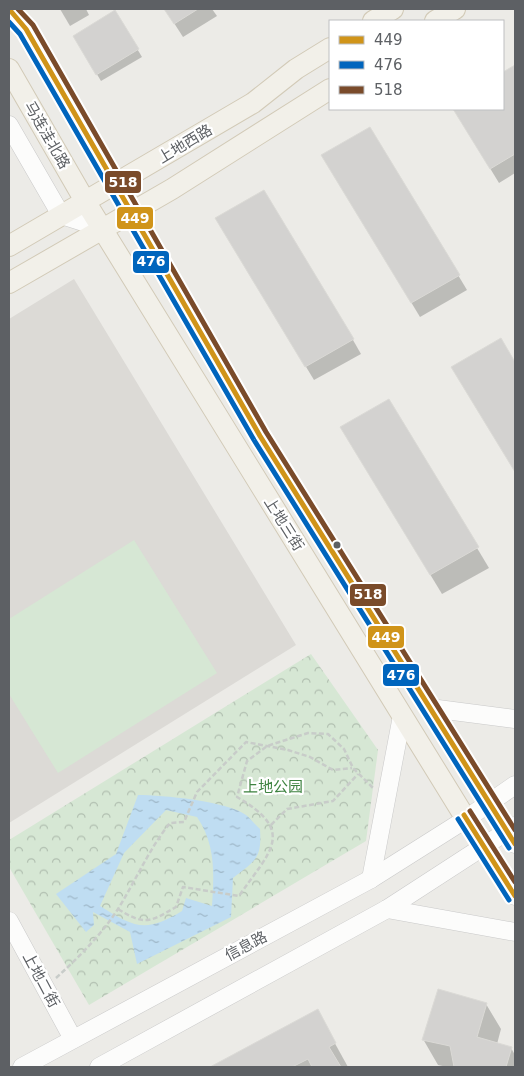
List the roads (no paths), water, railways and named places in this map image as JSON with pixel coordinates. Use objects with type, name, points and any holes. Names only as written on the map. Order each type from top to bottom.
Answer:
[{"type":"main road","points":[[9,9],[26,29],[116,184]]},
{"type":"main road","points":[[375,20],[393,9]]},
{"type":"main road","points":[[438,20],[455,9]]},
{"type":"main road","name":"上地西路","points":[[9,246],[253,103],[296,69],[329,49]]},
{"type":"main road","name":"马连洼北路","points":[[9,69],[102,228]]},
{"type":"main road","name":"上地西路","points":[[9,283],[172,189],[329,90]]},
{"type":"main road","name":"马连洼北路","points":[[9,125],[61,214]]},
{"type":"main road","name":"上地三街","points":[[116,184],[260,436],[490,804]]},
{"type":"main road","points":[[61,214],[102,228]]},
{"type":"main road","name":"上地三街","points":[[102,228],[466,820]]},
{"type":"main road","points":[[430,708],[515,719]]},
{"type":"main road","points":[[371,878],[402,716]]},
{"type":"main road","name":"信息路","points":[[22,1067],[371,878],[466,820],[515,785]]},
{"type":"main road","points":[[99,1067],[387,909],[484,847],[513,834],[490,804]]},
{"type":"main road","points":[[466,820],[515,896]]},
{"type":"main road","points":[[387,909],[515,932]]},
{"type":"main road","name":"上地二街","points":[[9,920],[73,1039]]},
{"type":"water","points":[[138,795],[178,798],[224,806],[246,815],[260,829],[260,847],[256,858],[233,878],[231,917],[137,964],[130,932],[93,912],[94,925],[86,932],[56,894],[116,854]],"holes":[[[166,810],[197,817],[208,838],[211,849],[213,871],[212,906],[186,898],[182,911],[159,923],[149,925],[132,923],[100,906],[124,853]]]},
{"type":"park label","name":"上地公园","points":[[273,787]]}]
